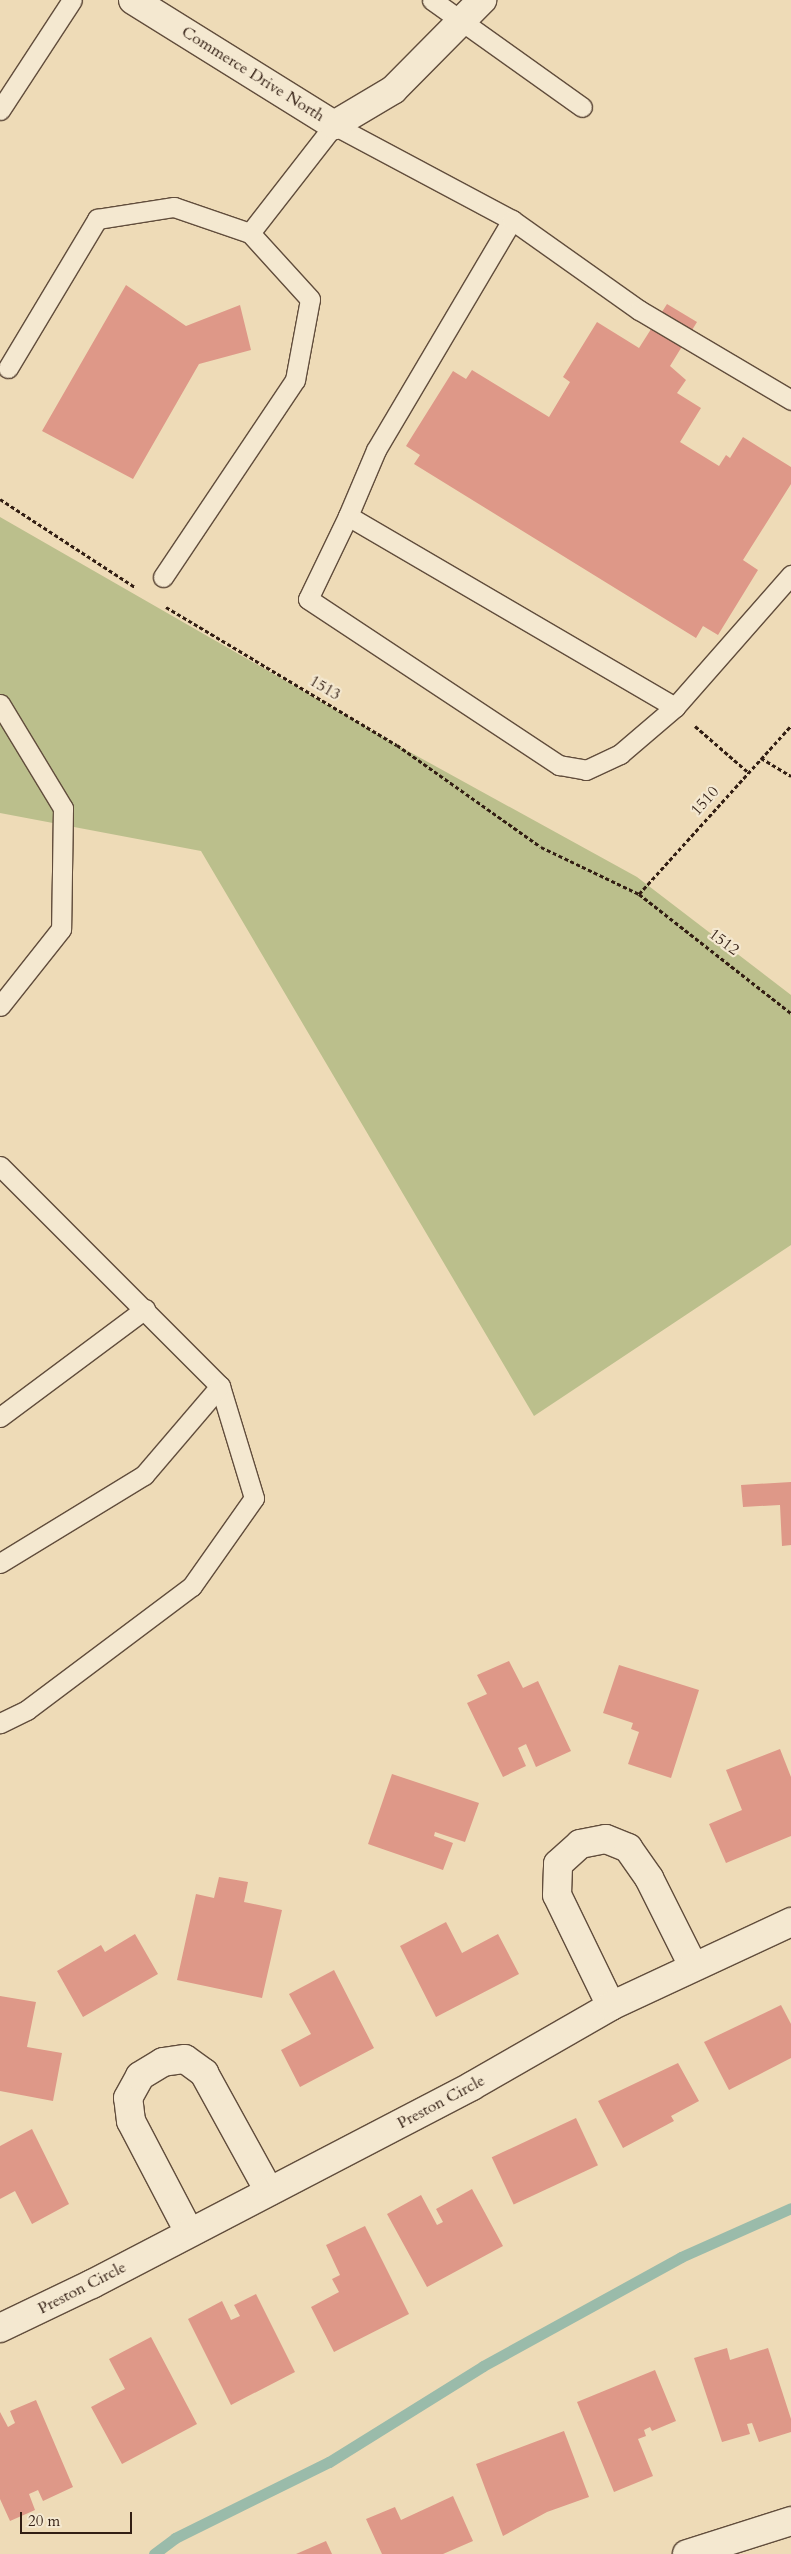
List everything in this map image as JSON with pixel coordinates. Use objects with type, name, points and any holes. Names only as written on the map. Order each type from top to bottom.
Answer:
[{"type":"street","name":"Commerce Drive North","points":[[133,0],[334,124],[393,90],[482,0]]},
{"type":"street","points":[[611,2006],[557,1895],[558,1864],[580,1844],[606,1839],[628,1848],[649,1878],[693,1966]]},
{"type":"street","name":"Preston Circle","points":[[0,2328],[472,2086],[611,2006],[693,1966],[791,1922]]},
{"type":"street","points":[[189,2232],[131,2121],[128,2098],[140,2076],[163,2062],[185,2060],[204,2073],[269,2191]]},
{"type":"street","points":[[687,2554],[791,2521]]},
{"type":"lane","points":[[3,98],[72,0]]},
{"type":"lane","points":[[432,0],[582,106]]},
{"type":"lane","points":[[250,233],[334,124],[512,220],[639,310],[791,400]]},
{"type":"lane","points":[[8,368],[97,219],[174,207],[250,233],[310,299],[295,380],[162,577]]},
{"type":"lane","points":[[512,220],[376,450],[348,516],[308,599],[559,765],[586,770],[620,754],[674,707],[791,575]]},
{"type":"lane","points":[[348,516],[674,707]]},
{"type":"lane","points":[[0,704],[63,808],[61,930],[0,1006]]},
{"type":"lane","points":[[0,1166],[220,1386],[254,1498],[192,1586],[27,1710],[0,1723]]},
{"type":"lane","points":[[0,1417],[145,1309]]},
{"type":"lane","points":[[0,1564],[144,1475],[220,1386]]},
{"type":"path","points":[[0,499],[142,592]]},
{"type":"path","name":"1513","points":[[158,602],[397,745],[541,847],[639,894]]},
{"type":"path","points":[[674,707],[748,772]]},
{"type":"path","name":"1510","points":[[639,894],[791,726]]},
{"type":"path","points":[[761,758],[791,776]]},
{"type":"path","name":"1512","points":[[639,894],[791,1013]]},
{"type":"green space","points":[[0,517],[397,745],[637,877],[791,995],[791,1245],[534,1416],[201,851],[0,813]]},
{"type":"building","points":[[126,285],[186,326],[240,305],[251,350],[199,364],[133,479],[42,431]]},
{"type":"building","points":[[667,304],[697,322],[670,366],[686,380],[677,393],[701,408],[680,442],[719,466],[726,455],[730,458],[743,437],[791,467],[791,484],[743,560],[758,570],[718,635],[703,626],[696,638],[414,464],[420,455],[406,446],[453,371],[466,379],[472,370],[549,417],[570,382],[563,377],[597,322],[639,348]]},
{"type":"building","points":[[791,1482],[791,1545],[782,1546],[780,1505],[743,1507],[741,1485]]},
{"type":"building","points":[[509,1661],[523,1688],[538,1681],[571,1751],[536,1767],[526,1744],[518,1748],[526,1766],[503,1777],[467,1703],[487,1694],[477,1675]]},
{"type":"building","points":[[619,1665],[699,1690],[671,1778],[628,1764],[639,1732],[631,1729],[633,1723],[603,1713]]},
{"type":"building","points":[[780,1749],[791,1777],[791,1836],[726,1863],[709,1824],[742,1810],[726,1770]]},
{"type":"building","points":[[392,1774],[479,1803],[465,1842],[435,1832],[434,1836],[453,1843],[443,1870],[368,1844]]},
{"type":"building","points":[[219,1877],[248,1882],[244,1902],[282,1910],[262,1998],[177,1980],[196,1894],[214,1898]]},
{"type":"building","points":[[446,1922],[462,1953],[498,1934],[519,1974],[436,2017],[400,1946]]},
{"type":"building","points":[[135,1934],[158,1974],[83,2017],[57,1971],[101,1945],[105,1952]]},
{"type":"building","points":[[334,1970],[374,2048],[300,2087],[281,2050],[311,2034],[289,1994]]},
{"type":"building","points":[[0,1996],[36,2002],[27,2047],[62,2053],[53,2101],[0,2091]]},
{"type":"building","points":[[781,2005],[791,2024],[791,2058],[729,2090],[704,2042]]},
{"type":"building","points":[[678,2063],[699,2101],[671,2116],[674,2121],[623,2148],[598,2101]]},
{"type":"building","points":[[576,2118],[598,2165],[514,2204],[492,2157]]},
{"type":"building","points":[[32,2129],[69,2204],[32,2224],[15,2191],[0,2199],[0,2146]]},
{"type":"building","points":[[472,2189],[503,2246],[427,2287],[387,2214],[421,2195],[437,2225],[443,2222],[436,2209]]},
{"type":"building","points":[[365,2226],[409,2314],[334,2352],[311,2307],[339,2292],[332,2279],[340,2275],[326,2245]]},
{"type":"building","points":[[256,2294],[295,2372],[231,2405],[188,2319],[222,2301],[231,2320],[240,2316],[234,2305]]},
{"type":"building","points":[[151,2337],[197,2424],[122,2464],[91,2407],[125,2389],[109,2359]]},
{"type":"building","points":[[727,2348],[730,2360],[768,2348],[791,2419],[791,2432],[759,2442],[752,2423],[747,2424],[750,2434],[722,2442],[694,2358]]},
{"type":"building","points":[[655,2370],[676,2421],[652,2431],[650,2427],[644,2430],[646,2436],[638,2439],[653,2476],[614,2492],[577,2402]]},
{"type":"building","points":[[36,2400],[73,2487],[43,2501],[38,2490],[29,2494],[35,2510],[10,2521],[0,2499],[0,2412],[8,2427],[15,2423],[10,2411]]},
{"type":"building","points":[[564,2431],[589,2497],[547,2512],[503,2536],[476,2464]]},
{"type":"building","points":[[453,2496],[473,2541],[443,2554],[382,2554],[366,2519],[395,2507],[401,2520]]},
{"type":"building","points":[[326,2541],[332,2554],[296,2554]]},
{"type":"waterway","points":[[154,2554],[175,2538],[329,2462],[483,2366],[681,2257],[791,2208]]}]
